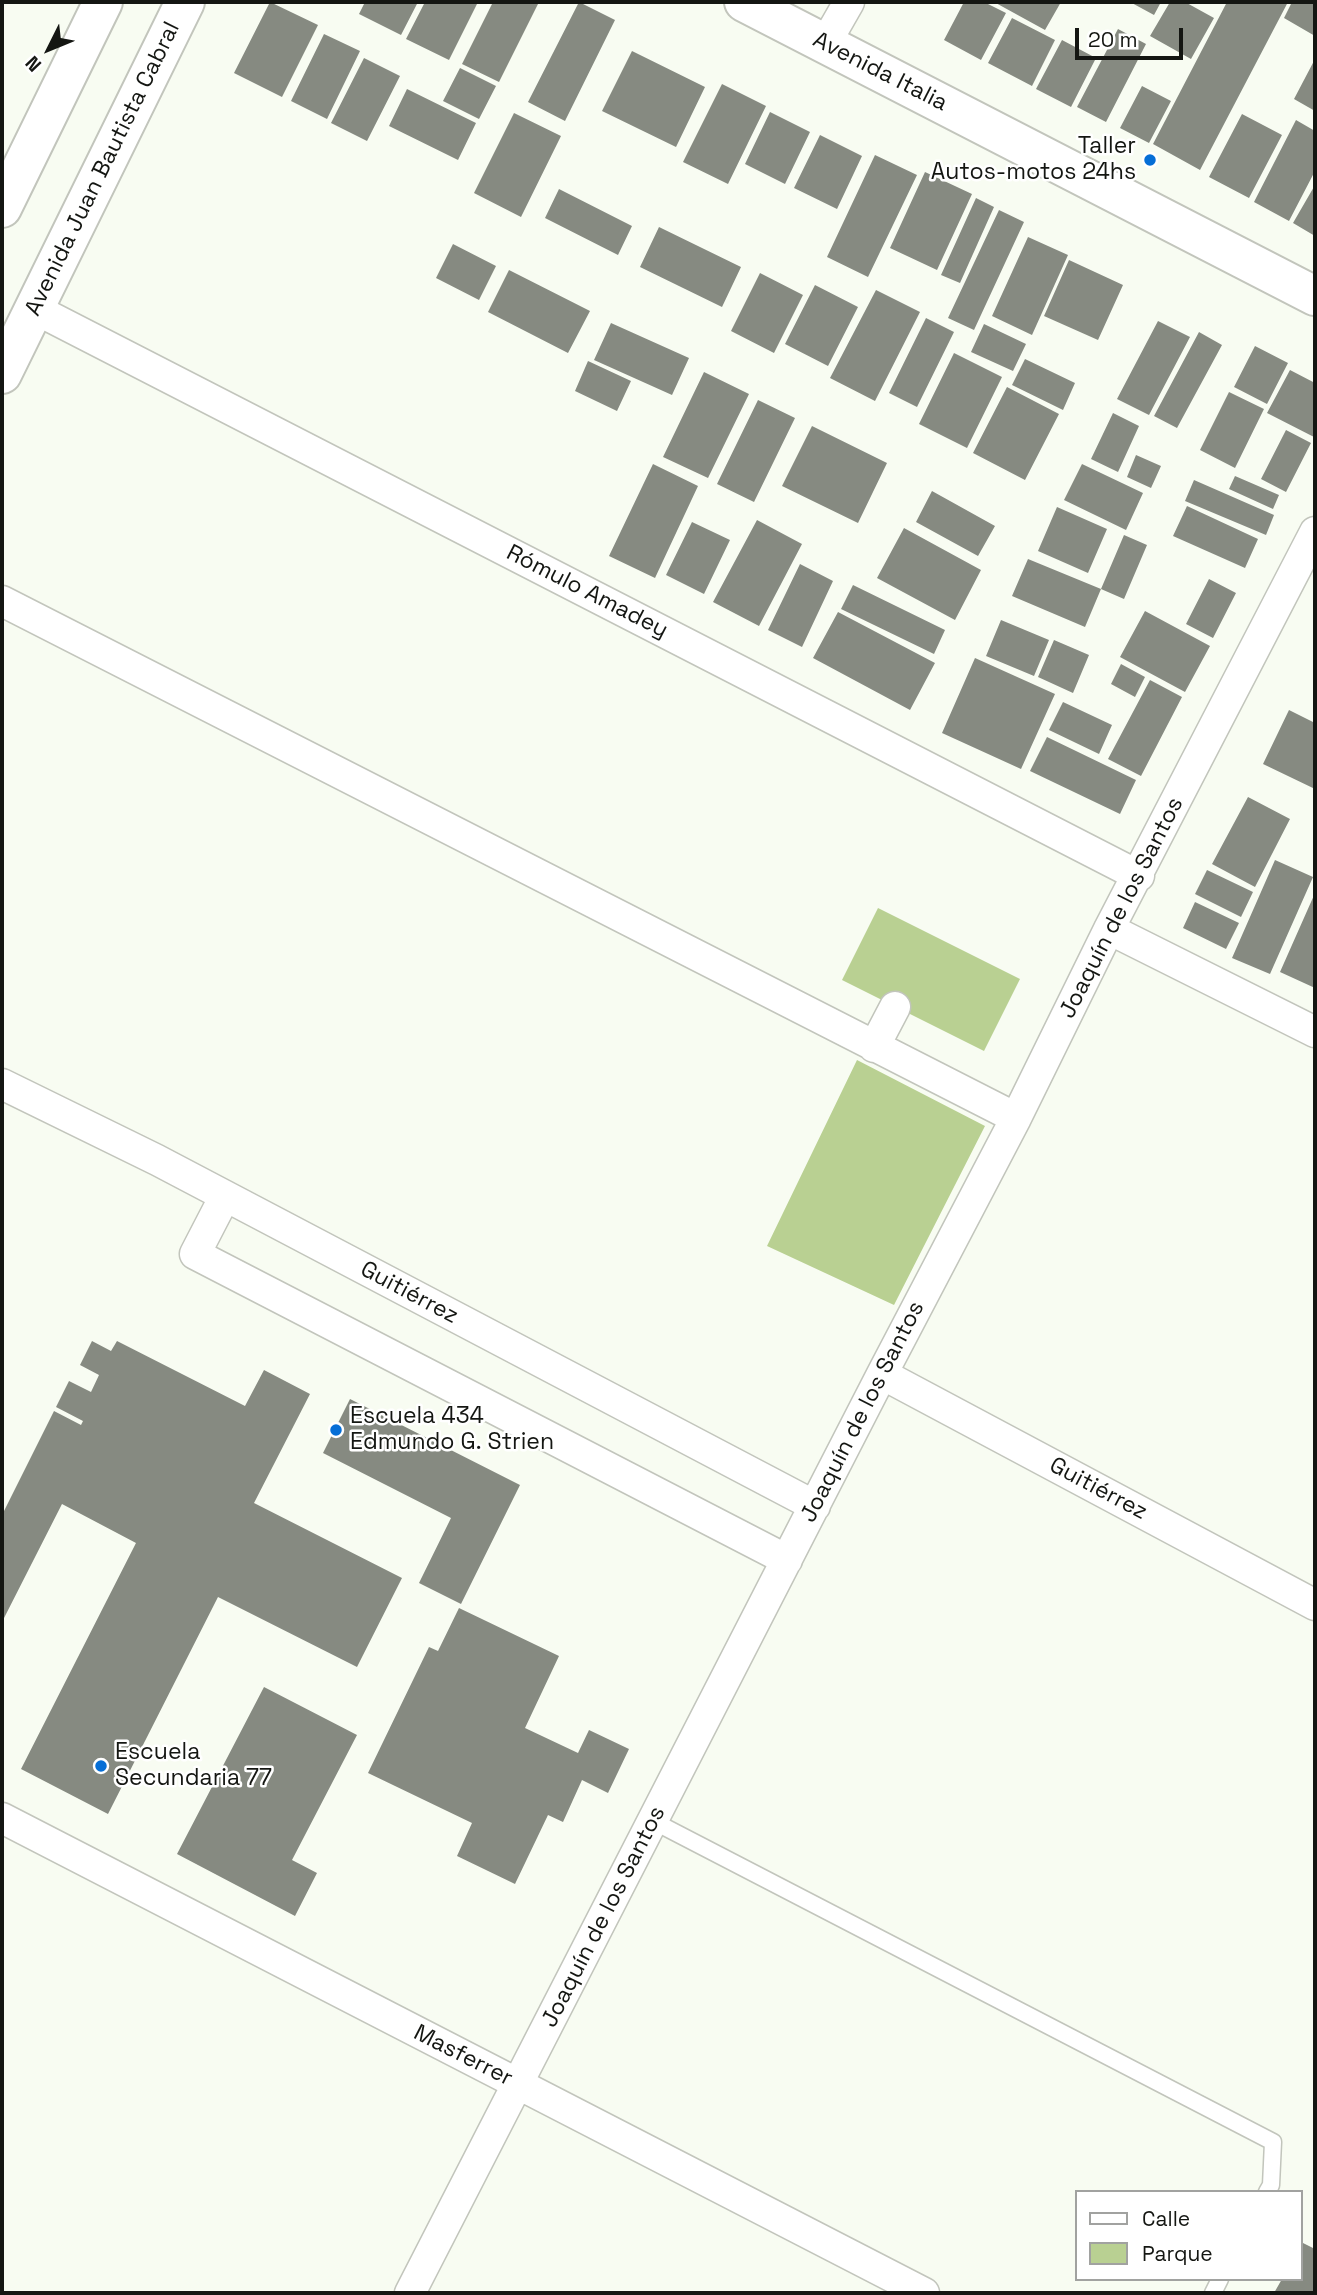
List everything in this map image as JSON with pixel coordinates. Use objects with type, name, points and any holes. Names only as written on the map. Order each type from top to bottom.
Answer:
[{"type":"main road","points":[[2,208],[103,2]]},
{"type":"main road","name":"Avenida Juan Bautista Cabral","points":[[2,374],[186,2]]},
{"type":"main road","name":"Avenida Italia","points":[[744,2],[1315,296]]},
{"type":"street","points":[[825,44],[849,2]]},
{"type":"street","name":"Rómulo Amadey","points":[[35,309],[1139,876]]},
{"type":"street","name":"Joaquín de los Santos","points":[[410,2293],[1315,532]]},
{"type":"street","points":[[2,601],[1016,1118]]},
{"type":"street","points":[[1109,929],[1315,1032]]},
{"type":"street","points":[[874,1047],[895,1007]]},
{"type":"street","name":"Guitiérrez","points":[[2,1084],[157,1160],[815,1506]]},
{"type":"street","points":[[225,1196],[195,1254],[787,1560]]},
{"type":"street","name":"Guitiérrez","points":[[881,1374],[1315,1605]]},
{"type":"street","name":"Masferrer","points":[[2,1819],[924,2293]]},
{"type":"lane","points":[[653,1821],[1273,2142],[1271,2185],[1268,2190]]},
{"type":"green space","points":[[878,908],[1020,979],[984,1051],[842,980]]},
{"type":"green space","points":[[857,1060],[985,1126],[894,1305],[767,1246]]},
{"type":"building","points":[[270,2],[318,25],[282,97],[234,73]]},
{"type":"building","points":[[365,2],[418,2],[401,35],[359,14]]},
{"type":"building","points":[[425,2],[478,2],[449,60],[406,39]]},
{"type":"building","points":[[493,2],[539,2],[499,82],[462,64]]},
{"type":"building","points":[[579,2],[615,20],[565,121],[528,102]]},
{"type":"building","points":[[964,2],[984,2],[1006,13],[981,60],[944,40]]},
{"type":"building","points":[[994,2],[1061,2],[1045,30]]},
{"type":"building","points":[[1130,2],[1161,2],[1154,15]]},
{"type":"building","points":[[1170,2],[1185,2],[1214,18],[1191,59],[1150,36]]},
{"type":"building","points":[[1227,2],[1288,2],[1200,170],[1153,144]]},
{"type":"building","points":[[1292,2],[1315,2],[1315,36],[1284,18]]},
{"type":"building","points":[[1012,18],[1055,40],[1032,86],[988,63]]},
{"type":"building","points":[[1118,29],[1146,44],[1106,122],[1077,107]]},
{"type":"building","points":[[324,34],[360,51],[327,119],[291,101]]},
{"type":"building","points":[[1062,40],[1096,58],[1071,107],[1036,89]]},
{"type":"building","points":[[632,51],[705,87],[676,147],[602,111]]},
{"type":"building","points":[[364,58],[400,76],[367,141],[331,123]]},
{"type":"building","points":[[1315,59],[1315,111],[1294,99]]},
{"type":"building","points":[[460,68],[496,86],[479,119],[443,101]]},
{"type":"building","points":[[722,84],[766,106],[728,184],[683,162]]},
{"type":"building","points":[[1142,86],[1171,101],[1149,143],[1120,128]]},
{"type":"building","points":[[407,89],[476,123],[458,160],[389,126]]},
{"type":"building","points":[[770,112],[810,132],[785,184],[745,164]]},
{"type":"building","points":[[514,113],[561,136],[521,217],[474,193]]},
{"type":"building","points":[[1242,114],[1282,135],[1249,198],[1209,177]]},
{"type":"building","points":[[1296,120],[1315,131],[1315,171],[1289,221],[1254,202]]},
{"type":"building","points":[[820,135],[862,156],[837,209],[794,188]]},
{"type":"building","points":[[875,155],[917,175],[868,277],[827,257]]},
{"type":"building","points":[[925,172],[972,194],[937,270],[890,248]]},
{"type":"building","points":[[1315,185],[1315,236],[1293,223]]},
{"type":"building","points":[[559,189],[632,226],[618,255],[545,218]]},
{"type":"building","points":[[976,198],[994,207],[960,283],[941,275]]},
{"type":"building","points":[[999,210],[1024,222],[974,330],[948,318]]},
{"type":"building","points":[[659,227],[741,267],[722,307],[640,267]]},
{"type":"building","points":[[1028,237],[1068,255],[1032,335],[992,316]]},
{"type":"building","points":[[453,244],[496,266],[479,300],[436,278]]},
{"type":"building","points":[[1069,260],[1123,285],[1098,340],[1044,316]]},
{"type":"building","points":[[509,270],[590,311],[568,353],[488,312]]},
{"type":"building","points":[[760,273],[803,295],[774,353],[731,331]]},
{"type":"building","points":[[815,285],[858,307],[828,366],[785,344]]},
{"type":"building","points":[[876,290],[920,312],[875,401],[830,378]]},
{"type":"building","points":[[926,318],[954,332],[917,407],[889,393]]},
{"type":"building","points":[[1158,321],[1190,337],[1149,415],[1117,399]]},
{"type":"building","points":[[611,323],[689,358],[672,395],[594,360]]},
{"type":"building","points":[[984,324],[1026,344],[1013,371],[971,352]]},
{"type":"building","points":[[1199,332],[1222,345],[1177,428],[1154,416]]},
{"type":"building","points":[[1255,346],[1288,363],[1267,404],[1234,387]]},
{"type":"building","points":[[954,353],[1002,377],[967,448],[919,424]]},
{"type":"building","points":[[1025,359],[1075,383],[1063,410],[1012,385]]},
{"type":"building","points":[[588,361],[631,381],[617,411],[575,391]]},
{"type":"building","points":[[1290,370],[1315,383],[1314,437],[1267,413]]},
{"type":"building","points":[[704,372],[749,394],[708,478],[663,457]]},
{"type":"building","points":[[1007,387],[1059,414],[1025,480],[973,453]]},
{"type":"building","points":[[1229,392],[1264,409],[1235,468],[1200,450]]},
{"type":"building","points":[[758,400],[795,418],[754,502],[717,484]]},
{"type":"building","points":[[1113,413],[1139,426],[1118,472],[1091,459]]},
{"type":"building","points":[[812,426],[887,463],[858,523],[782,486]]},
{"type":"building","points":[[1286,430],[1311,443],[1286,492],[1261,479]]},
{"type":"building","points":[[1136,455],[1161,466],[1151,488],[1127,477]]},
{"type":"building","points":[[653,464],[698,486],[655,578],[609,556]]},
{"type":"building","points":[[1082,464],[1143,493],[1126,530],[1064,500]]},
{"type":"building","points":[[1235,476],[1279,495],[1273,509],[1229,489]]},
{"type":"building","points":[[1194,480],[1274,515],[1266,535],[1185,501]]},
{"type":"building","points":[[932,491],[995,526],[978,556],[916,522]]},
{"type":"building","points":[[1187,506],[1258,539],[1245,568],[1173,536]]},
{"type":"building","points":[[1057,507],[1107,529],[1088,573],[1038,551]]},
{"type":"building","points":[[757,520],[802,544],[759,626],[713,602]]},
{"type":"building","points":[[692,522],[730,540],[704,594],[666,575]]},
{"type":"building","points":[[904,528],[981,570],[955,620],[877,578]]},
{"type":"building","points":[[1124,535],[1147,545],[1124,599],[1101,589]]},
{"type":"building","points":[[1028,559],[1101,589],[1085,627],[1012,596]]},
{"type":"building","points":[[800,564],[833,581],[802,647],[768,630]]},
{"type":"building","points":[[1209,579],[1236,593],[1213,638],[1186,624]]},
{"type":"building","points":[[853,585],[945,630],[934,654],[841,609]]},
{"type":"building","points":[[1145,611],[1210,646],[1185,692],[1120,657]]},
{"type":"building","points":[[838,612],[935,663],[910,710],[813,658]]},
{"type":"building","points":[[1001,620],[1049,640],[1034,676],[986,656]]},
{"type":"building","points":[[1054,640],[1089,655],[1073,693],[1038,677]]},
{"type":"building","points":[[975,658],[1055,694],[1021,769],[942,733]]},
{"type":"building","points":[[1121,664],[1145,677],[1135,697],[1111,684]]},
{"type":"building","points":[[1150,680],[1182,697],[1141,776],[1108,759]]},
{"type":"building","points":[[1063,702],[1112,725],[1099,754],[1049,730]]},
{"type":"building","points":[[1289,710],[1315,723],[1315,789],[1263,764]]},
{"type":"building","points":[[1047,737],[1136,780],[1120,814],[1030,771]]},
{"type":"building","points":[[1248,797],[1290,819],[1255,887],[1212,864]]},
{"type":"building","points":[[1275,860],[1313,877],[1270,974],[1232,958]]},
{"type":"building","points":[[1207,870],[1253,892],[1241,917],[1195,894]]},
{"type":"building","points":[[1315,893],[1315,988],[1280,972]]},
{"type":"building","points":[[1195,902],[1239,923],[1226,949],[1183,928]]},
{"type":"building","points":[[92,1341],[111,1351],[117,1341],[245,1406],[264,1370],[310,1394],[254,1503],[402,1578],[357,1667],[218,1597],[108,1814],[21,1769],[136,1543],[62,1504],[2,1622],[2,1515],[54,1411],[81,1425],[83,1421],[56,1407],[69,1381],[91,1392],[99,1375],[80,1365]]},
{"type":"building","points":[[350,1399],[520,1485],[461,1604],[419,1583],[451,1518],[323,1453]]},
{"type":"building","points":[[459,1608],[559,1656],[525,1728],[578,1753],[589,1730],[629,1749],[608,1793],[582,1780],[563,1822],[548,1815],[515,1884],[457,1856],[472,1823],[368,1773],[429,1647],[438,1651]]},
{"type":"building","points":[[264,1687],[357,1735],[292,1860],[317,1873],[295,1916],[177,1854]]},
{"type":"building","points":[[1303,2243],[1315,2249],[1315,2293],[1274,2293],[1281,2281],[1303,2281]]},
{"type":"place","name":"Taller Autos-motos 24hs","points":[[1150,160]]},
{"type":"place","name":"Escuela 434 Edmundo G. Strien","points":[[336,1430]]},
{"type":"place","name":"Escuela Secundaria 77","points":[[101,1766]]}]
